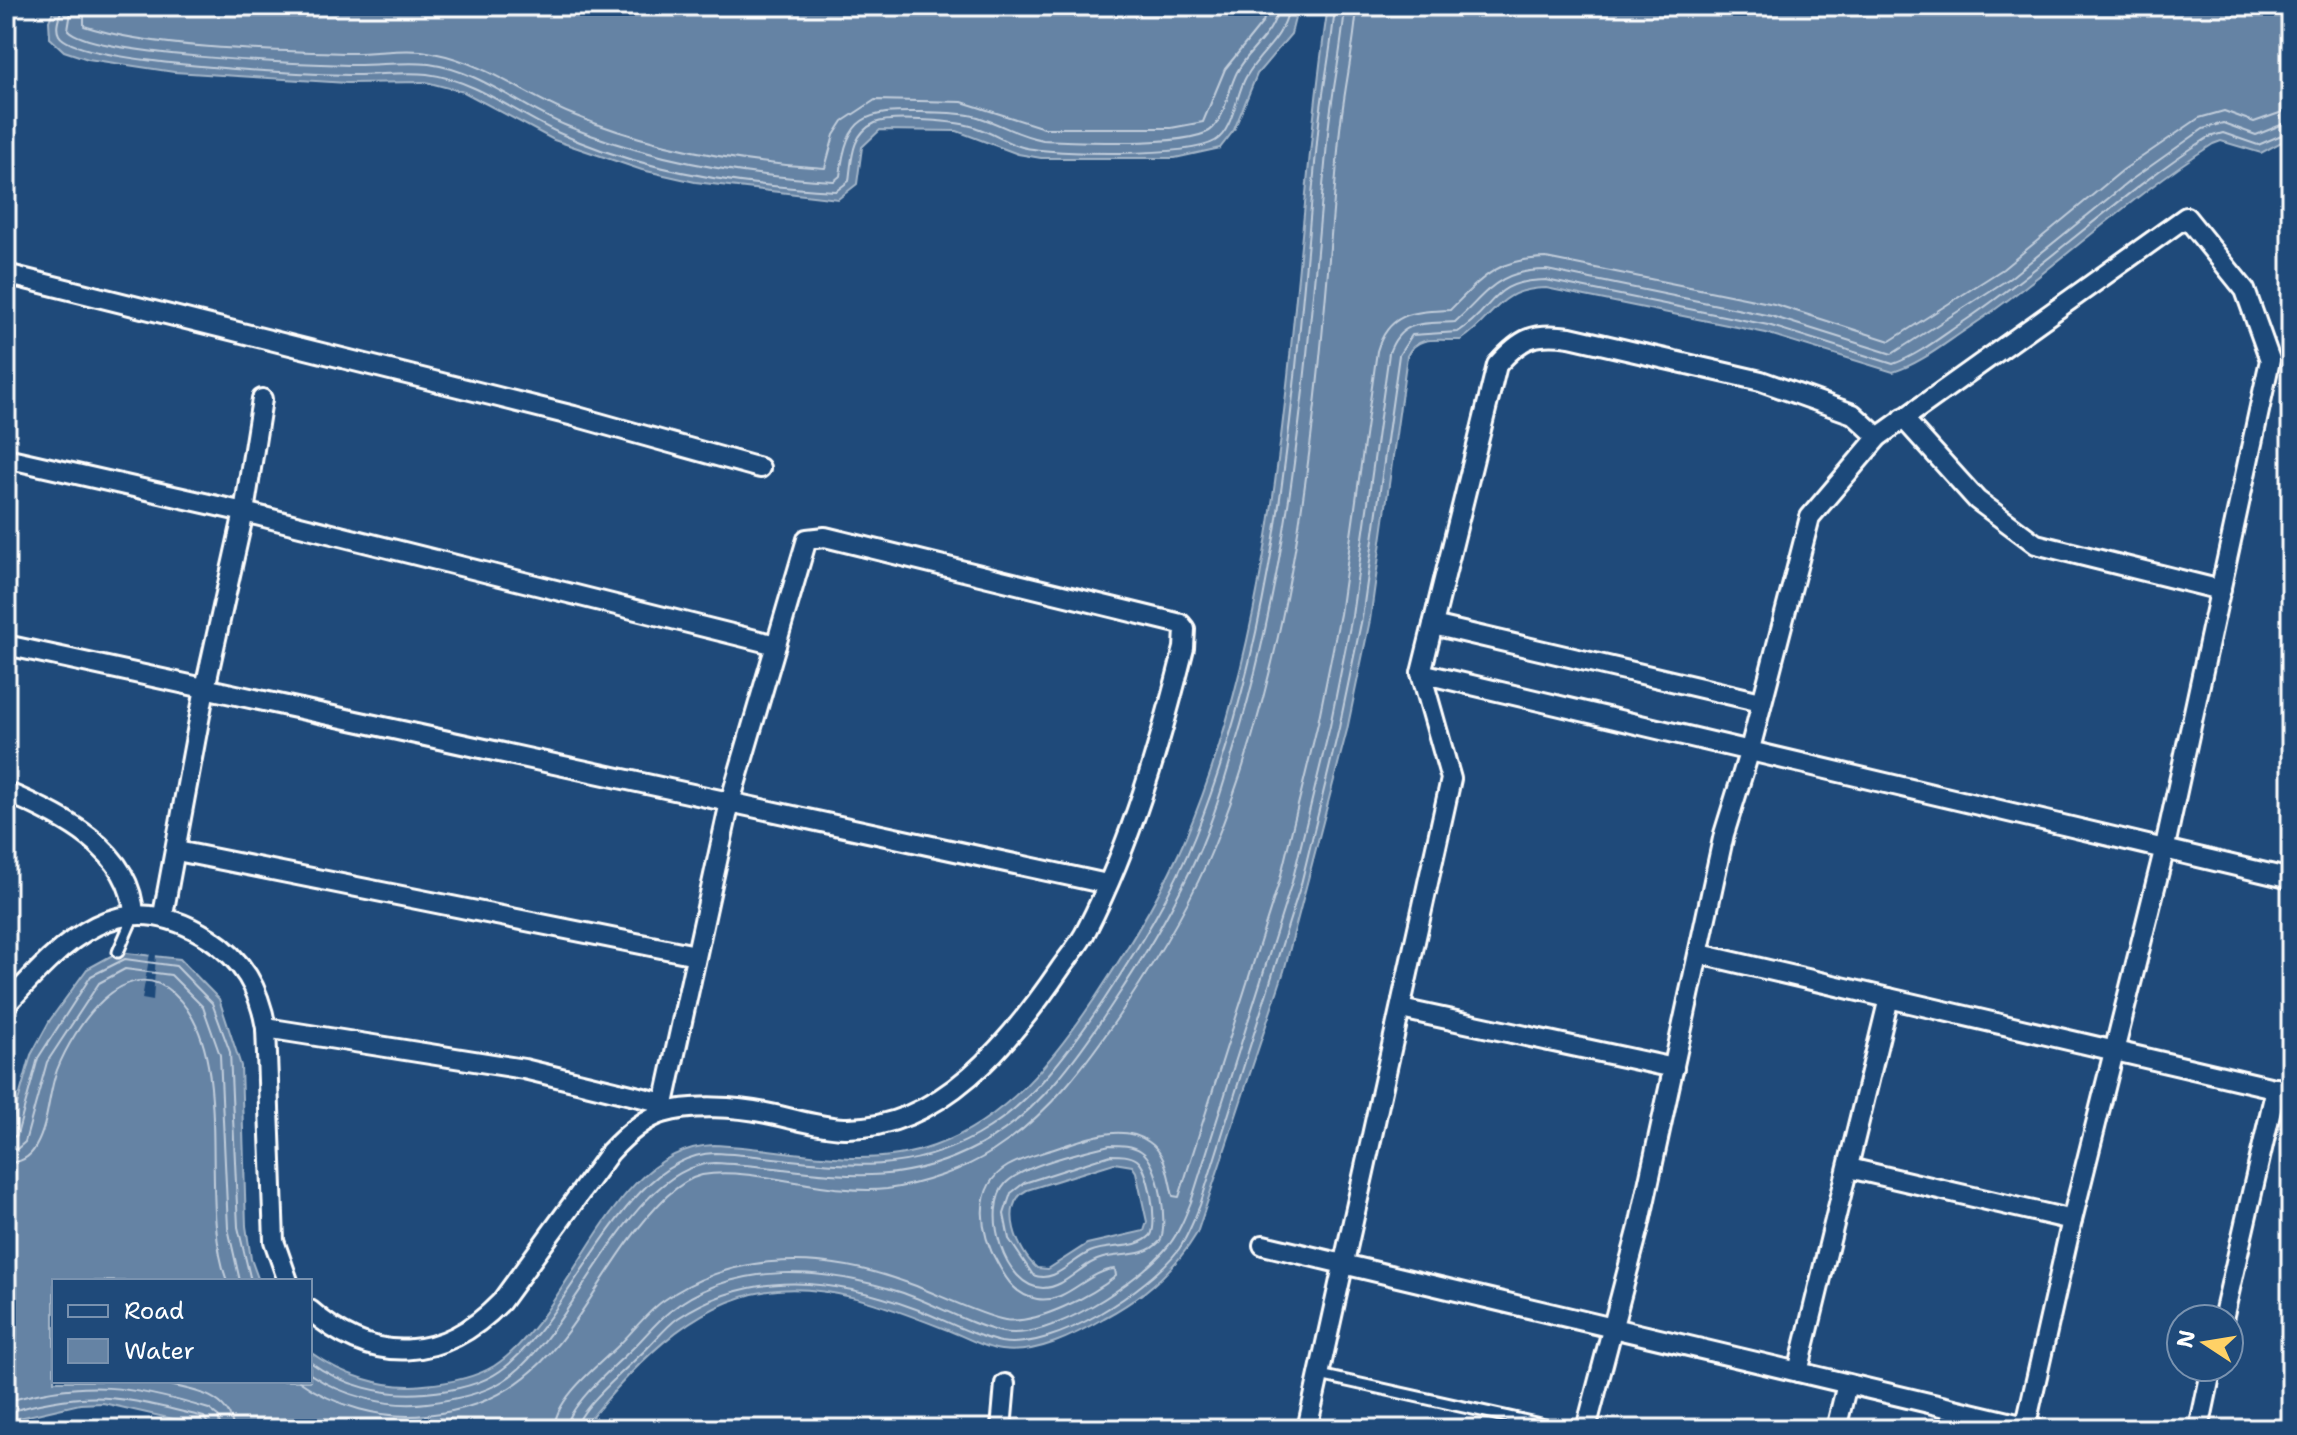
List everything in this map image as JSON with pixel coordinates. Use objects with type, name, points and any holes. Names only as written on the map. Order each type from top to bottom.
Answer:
[{"type":"street","points":[[1263,1245],[1611,1327],[2029,1428],[2072,1220],[2164,851],[2270,360],[2245,290],[2186,217],[1878,437],[1810,517],[1749,753],[1724,834],[1639,1227],[1611,1327],[1586,1429]]},
{"type":"street","points":[[6,274],[574,416],[760,468]]},
{"type":"street","points":[[1307,1429],[1451,779],[1421,673],[1497,365],[1517,342],[1546,334],[1558,335],[1761,381],[1853,414],[1878,437]]},
{"type":"street","points":[[163,915],[205,688],[244,512],[262,399]]},
{"type":"street","points":[[1903,418],[1977,500],[2036,544],[2221,590]]},
{"type":"street","points":[[6,458],[244,512],[776,645]]},
{"type":"street","points":[[266,1028],[524,1069],[663,1108],[749,1110],[847,1128],[892,1121],[924,1107],[975,1072],[1042,997],[1087,931],[1144,791],[1167,717],[1184,648],[1185,629],[1181,624],[813,536],[802,547],[730,802],[663,1108],[625,1136],[610,1152],[501,1302],[472,1327],[434,1346],[393,1352],[361,1342],[312,1311]]},
{"type":"street","points":[[1433,625],[1761,702]]},
{"type":"street","points":[[6,645],[1107,884]]},
{"type":"street","points":[[1421,673],[2291,879]]},
{"type":"street","points":[[6,792],[58,816],[110,857],[125,874],[133,897],[134,915]]},
{"type":"street","points":[[177,851],[696,955]]},
{"type":"street","points":[[6,1005],[65,944],[93,927],[134,915],[163,915],[201,933],[242,962],[263,1011],[266,1028],[274,1241],[287,1279]]},
{"type":"street","points":[[1700,954],[2284,1090],[2227,1303]]},
{"type":"street","points":[[1798,1372],[1889,998]]},
{"type":"street","points":[[1401,1009],[1674,1068]]},
{"type":"street","points":[[1849,1168],[2072,1220]]},
{"type":"street","points":[[2199,1429],[2209,1383]]},
{"type":"street","points":[[1001,1429],[1005,1384]]},
{"type":"street","points":[[1836,1429],[1847,1384]]},
{"type":"lane","points":[[118,952],[134,915]]},
{"type":"lane","points":[[1320,1375],[1563,1429]]},
{"type":"water","points":[[55,6],[1298,6],[1291,34],[1257,74],[1234,130],[1220,148],[1175,158],[1041,158],[1018,154],[957,131],[880,130],[862,147],[857,184],[838,199],[695,182],[642,170],[554,140],[464,92],[426,82],[347,83],[174,72],[88,59],[64,51],[50,38],[49,21]]},
{"type":"water","points":[[1328,6],[2291,6],[2291,137],[2261,153],[2221,141],[2213,144],[2150,188],[1998,307],[1932,353],[1893,372],[1766,333],[1546,288],[1517,293],[1506,299],[1461,340],[1430,340],[1411,349],[1407,356],[1370,620],[1347,730],[1284,971],[1197,1233],[1168,1271],[1118,1310],[1055,1342],[1014,1351],[988,1347],[861,1299],[814,1290],[768,1291],[712,1309],[687,1324],[663,1342],[620,1384],[582,1429],[217,1429],[103,1403],[80,1404],[6,1421],[6,1144],[31,1055],[50,1020],[87,969],[118,952],[180,959],[219,999],[241,1066],[246,1226],[251,1259],[258,1279],[52,1279],[52,1383],[312,1383],[312,1353],[336,1368],[379,1383],[409,1386],[469,1377],[494,1366],[522,1342],[619,1203],[646,1173],[677,1153],[714,1145],[852,1158],[907,1154],[960,1135],[1006,1104],[1063,1043],[1108,979],[1166,879],[1186,837],[1221,739],[1248,638],[1267,534]],"holes":[[[1114,1163],[1132,1166],[1147,1222],[1144,1231],[1087,1244],[1048,1269],[1037,1268],[1030,1261],[1014,1229],[1012,1217],[1018,1197],[1027,1190]]]},
{"type":"pier","points":[[150,953],[156,954],[153,1001],[142,999]]}]
